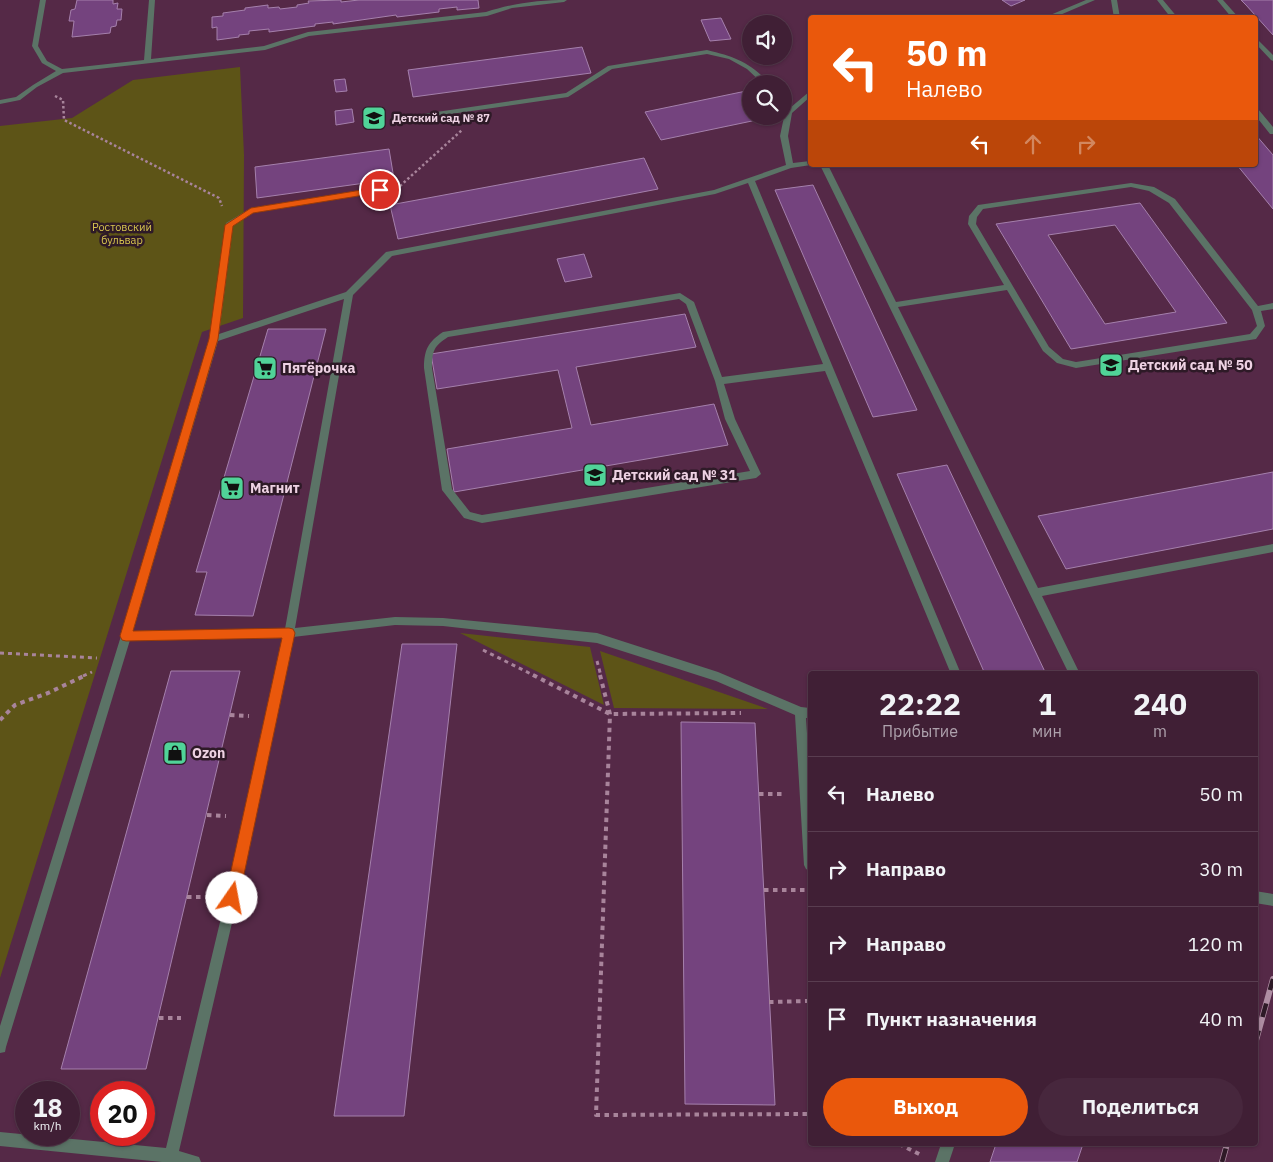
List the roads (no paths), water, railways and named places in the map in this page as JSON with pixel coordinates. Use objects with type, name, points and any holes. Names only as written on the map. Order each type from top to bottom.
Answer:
[{"type":"lane","points":[[43,0],[35,46],[44,62],[62,71]]},
{"type":"lane","points":[[147,61],[152,0]]},
{"type":"lane","points":[[0,102],[18,98],[62,71],[265,48],[308,34],[487,14],[512,6],[564,0]]},
{"type":"lane","points":[[1054,15],[1092,0]]},
{"type":"lane","points":[[1114,0],[1116,15]]},
{"type":"lane","points":[[1160,0],[1172,15]]},
{"type":"lane","points":[[1220,0],[1233,15]]},
{"type":"lane","points":[[1258,42],[1273,59]]},
{"type":"lane","points":[[416,117],[568,95],[610,67],[707,52],[731,58],[749,68],[757,75]]},
{"type":"lane","points":[[792,109],[808,95]]},
{"type":"lane","points":[[1258,114],[1273,132]]},
{"type":"lane","points":[[786,125],[784,136],[790,166]]},
{"type":"lane","points":[[214,339],[349,294],[389,254],[715,192],[790,166],[808,163]]},
{"type":"lane","points":[[825,167],[1074,671]]},
{"type":"lane","points":[[750,179],[955,671]]},
{"type":"lane","points":[[1131,185],[1151,189],[1172,201],[1256,309],[1261,326],[1253,337],[1076,366],[1060,361],[1046,349],[972,224],[973,216],[980,207],[1131,185]]},
{"type":"lane","points":[[0,1047],[126,636],[214,339],[229,225],[251,211],[380,190]]},
{"type":"lane","points":[[892,305],[1010,287]]},
{"type":"lane","points":[[170,1158],[232,898],[289,633],[349,294]]},
{"type":"lane","points":[[680,296],[690,302],[719,381],[730,419],[756,474],[482,519],[467,515],[447,490],[428,368],[428,352],[432,343],[446,334],[680,296]]},
{"type":"lane","points":[[1256,309],[1273,306]]},
{"type":"lane","points":[[719,381],[828,366]]},
{"type":"lane","points":[[1036,593],[1273,548]]},
{"type":"lane","points":[[126,636],[289,633],[395,621],[442,622],[596,638],[718,677],[805,713],[808,804]]},
{"type":"lane","points":[[1258,898],[1273,900]]},
{"type":"lane","points":[[0,1139],[194,1162]]},
{"type":"lane","points":[[942,1162],[947,1146]]},
{"type":"railway","points":[[1258,1033],[1273,979]]},
{"type":"railway","points":[[1222,1162],[1226,1146]]},
{"type":"place","name":"Детский сад № 87","points":[[374,118]]},
{"type":"place","name":"Детский сад № 50","points":[[1111,365]]},
{"type":"place","name":"Пятёрочка","points":[[265,368]]},
{"type":"place","name":"Детский сад № 31","points":[[595,475]]},
{"type":"place","name":"Магнит","points":[[232,488]]},
{"type":"place","name":"Ozon","points":[[175,753]]},
{"type":"park label","name":"Ростовский бульвар","points":[[122,233]]}]
